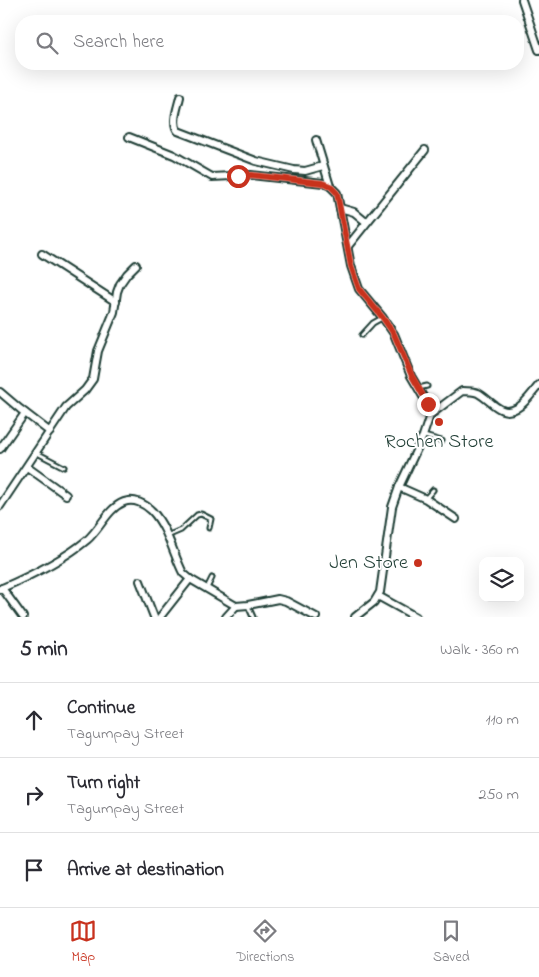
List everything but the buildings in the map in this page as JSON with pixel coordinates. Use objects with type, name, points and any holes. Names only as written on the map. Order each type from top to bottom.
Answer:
[{"type":"street","points":[[522,0],[539,50]]},
{"type":"street","points":[[180,97],[174,124],[178,131],[240,156],[266,163],[305,171],[324,166]]},
{"type":"street","points":[[129,137],[174,155],[212,177],[251,175],[322,183],[330,186],[337,193],[351,266],[359,289],[394,334],[406,364],[428,404],[430,415],[423,436],[399,487],[392,507],[382,586],[378,596],[355,617]]},
{"type":"street","points":[[316,140],[330,186]]},
{"type":"street","points":[[348,246],[425,150]]},
{"type":"street","points":[[340,208],[354,212],[366,222]]},
{"type":"street","points":[[42,254],[116,302]]},
{"type":"street","points":[[0,506],[66,407],[85,390],[93,379],[98,351],[112,320],[120,284],[126,274],[136,265]]},
{"type":"street","points":[[430,415],[462,391],[478,393],[502,410],[510,411],[518,408],[539,385]]},
{"type":"street","points":[[0,392],[50,432]]},
{"type":"street","points":[[0,449],[24,413]]},
{"type":"street","points":[[27,467],[66,495]]},
{"type":"street","points":[[399,487],[426,499],[456,519]]},
{"type":"street","points":[[23,617],[1,589],[19,581],[75,549],[95,532],[109,514],[124,502],[134,501],[146,506],[159,520],[183,573],[190,579],[236,606],[278,599],[286,601],[316,617]]},
{"type":"street","points":[[160,617],[190,579]]},
{"type":"street","points":[[140,581],[154,617]]},
{"type":"street","points":[[378,596],[416,617]]},
{"type":"street","points":[[226,617],[236,606]]},
{"type":"lane","points":[[362,335],[373,323],[383,318]]},
{"type":"lane","points":[[419,388],[427,386]]},
{"type":"lane","points":[[423,436],[442,440]]},
{"type":"lane","points":[[36,453],[64,467]]},
{"type":"lane","points":[[426,499],[433,490]]},
{"type":"lane","points":[[166,536],[181,530],[198,514],[212,519],[209,528]]},
{"type":"lane","points":[[207,588],[212,578]]},
{"type":"lane","points":[[248,605],[253,617]]},
{"type":"place","name":"Rochen Store","points":[[439,422]]},
{"type":"place","name":"Jen Store","points":[[418,563]]},
{"type":"route","points":[[238,176],[251,175],[322,183],[330,186],[337,193],[351,266],[359,289],[394,334],[412,376],[428,404]]}]
